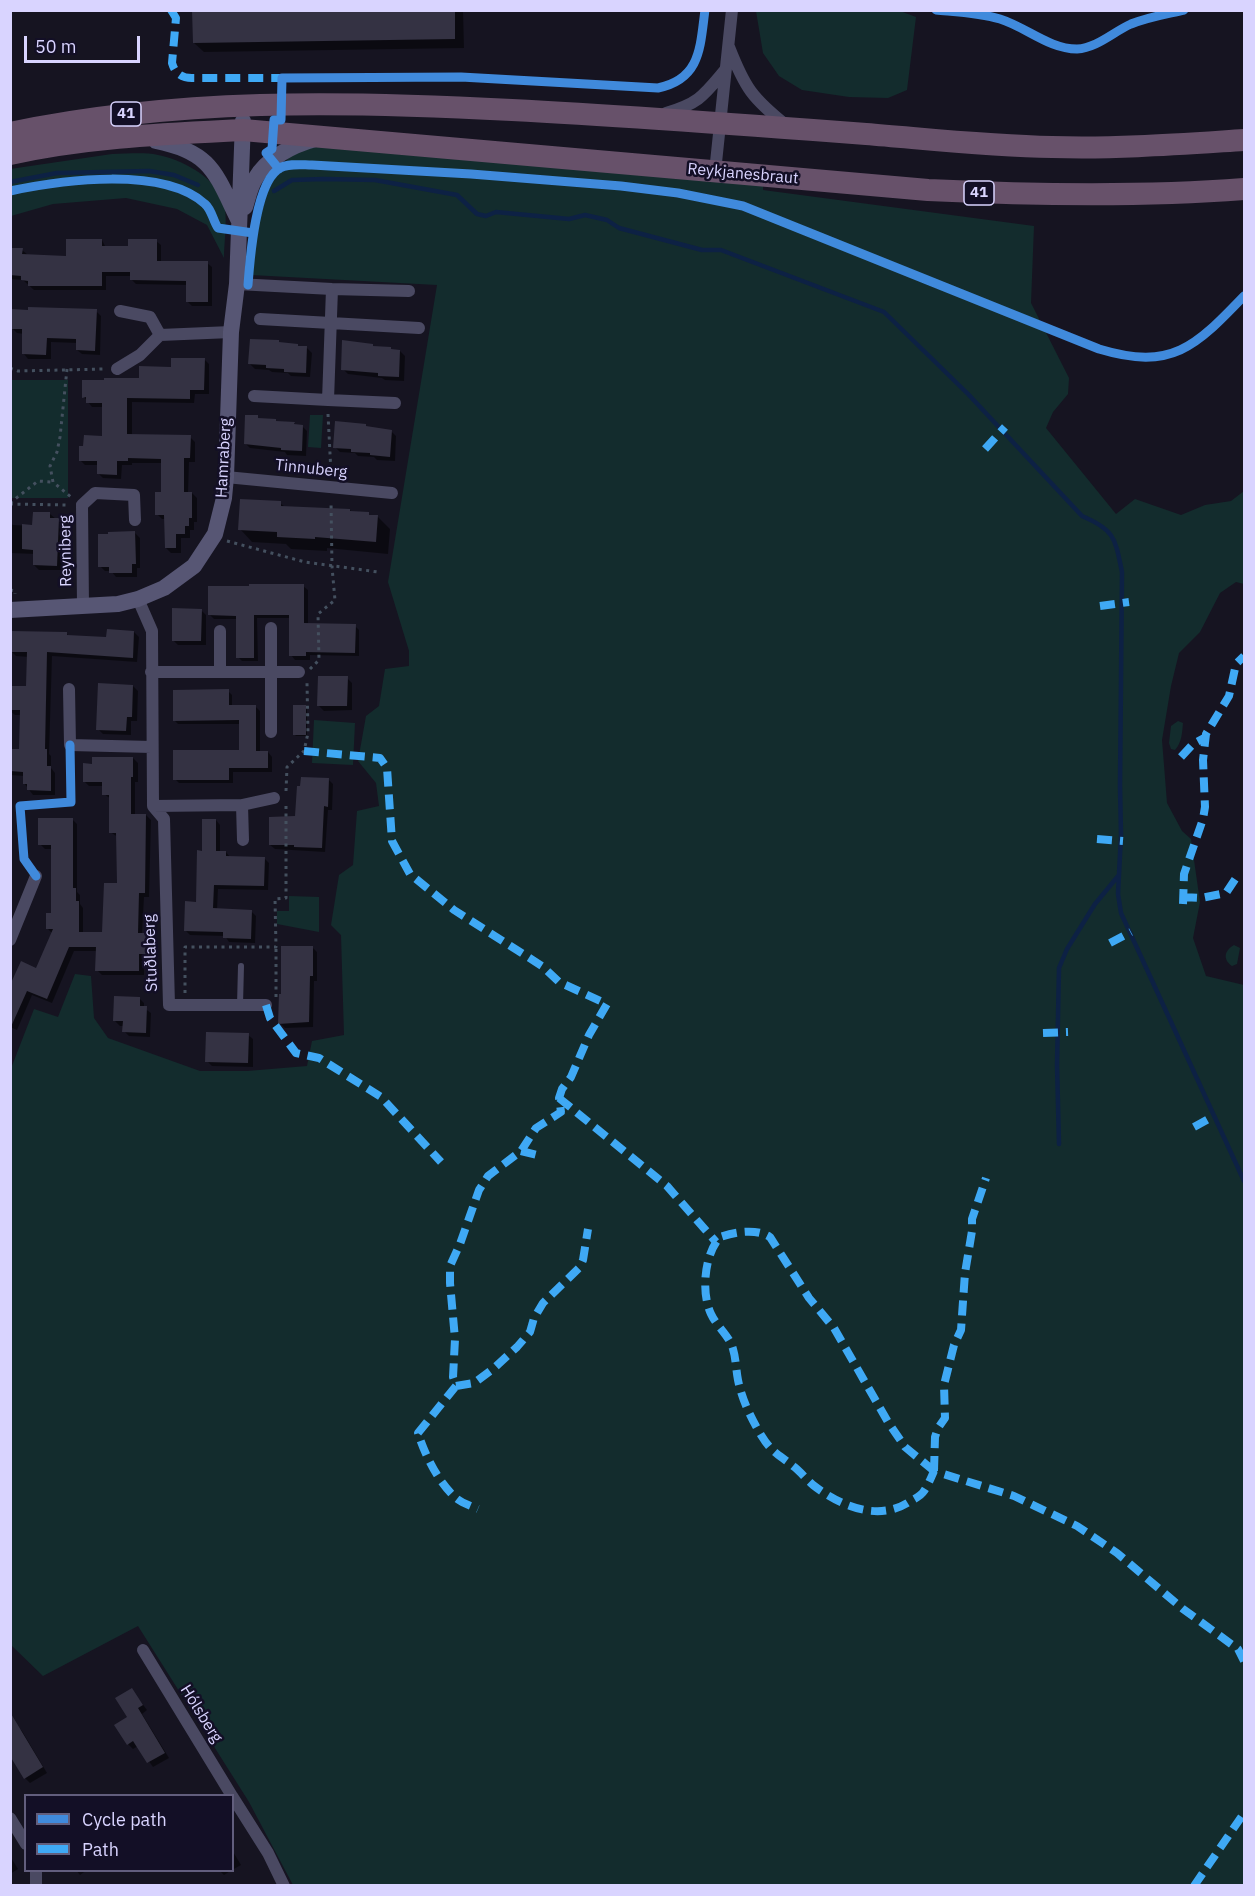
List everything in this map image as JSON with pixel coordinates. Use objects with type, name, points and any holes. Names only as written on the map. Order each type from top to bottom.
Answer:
[{"type":"highway","name":"41","points":[[10,134],[50,125],[132,113],[243,104],[329,103],[450,106],[653,118],[1053,147],[1161,145],[1245,140]]},
{"type":"highway","name":"Reykjanesbraut","points":[[10,154],[54,144],[134,136],[243,130],[822,182],[999,194],[1107,195],[1245,189]]},
{"type":"street","points":[[715,172],[722,123],[732,10]]},
{"type":"street","points":[[729,46],[743,81],[754,97],[791,128]]},
{"type":"street","points":[[653,118],[702,98],[726,69]]},
{"type":"street","points":[[239,222],[243,104]]},
{"type":"street","name":"41","points":[[134,136],[175,145],[191,151],[204,160],[215,174],[239,222]]},
{"type":"street","points":[[239,222],[255,178],[272,160],[297,144],[318,138]]},
{"type":"street","name":"Hamraberg","points":[[10,610],[118,604],[138,599],[164,588],[194,566],[214,534],[224,498],[226,477],[231,332],[237,284],[239,222]]},
{"type":"street","points":[[237,284],[409,291]]},
{"type":"street","points":[[328,400],[332,289]]},
{"type":"street","points":[[120,311],[150,317],[160,335]]},
{"type":"street","points":[[260,319],[419,328]]},
{"type":"street","points":[[117,369],[140,355],[160,335],[231,332]]},
{"type":"street","points":[[254,396],[394,403]]},
{"type":"street","name":"Tinnuberg","points":[[226,477],[392,493]]},
{"type":"street","name":"Reyniberg","points":[[83,606],[82,505],[95,494],[134,495],[135,520]]},
{"type":"street","name":"Stuðlaberg","points":[[138,599],[152,632],[153,806],[164,819],[169,1005],[185,1006]]},
{"type":"street","points":[[271,628],[271,732]]},
{"type":"street","points":[[220,631],[220,672]]},
{"type":"street","points":[[151,672],[303,672]]},
{"type":"street","points":[[69,689],[70,745],[152,747]]},
{"type":"street","points":[[153,806],[242,805],[274,798]]},
{"type":"street","points":[[242,805],[243,840]]},
{"type":"street","points":[[10,940],[36,876]]},
{"type":"street","points":[[185,1006],[271,1005]]},
{"type":"street","name":"Hólsberg","points":[[143,1650],[231,1794]]},
{"type":"street","name":"Hólsberg","points":[[234,1799],[268,1853],[284,1886]]},
{"type":"street","points":[[10,1818],[24,1841]]},
{"type":"lane","points":[[240,1005],[241,966]]},
{"type":"path","points":[[10,368],[18,371],[117,369]]},
{"type":"path","points":[[53,482],[50,466],[57,452],[60,436],[67,369]]},
{"type":"path","points":[[303,672],[319,660],[318,614],[335,600],[332,567],[328,400]]},
{"type":"path","points":[[10,504],[38,481],[53,482],[82,505]]},
{"type":"path","points":[[10,504],[82,505]]},
{"type":"path","points":[[214,534],[246,548],[332,567],[378,572]]},
{"type":"path","points":[[271,1005],[276,947],[275,899],[286,898],[287,767],[304,751],[308,733],[308,682]]},
{"type":"path","points":[[185,1006],[185,948],[276,947]]},
{"type":"green space","points":[[756,11],[900,11],[916,17],[907,90],[888,98],[849,97],[802,90],[779,76],[763,53]]},
{"type":"green space","points":[[322,146],[763,182],[763,190],[1034,226],[1031,303],[1069,378],[1068,394],[1053,412],[1046,428],[1116,514],[1135,499],[1181,515],[1205,505],[1231,501],[1244,491],[1244,584],[1236,582],[1220,593],[1200,632],[1179,653],[1162,740],[1167,803],[1182,831],[1191,839],[1200,902],[1193,938],[1206,976],[1244,985],[1244,1885],[293,1885],[249,1802],[138,1626],[43,1676],[11,1645],[10,1071],[34,1009],[58,1017],[75,974],[91,976],[94,1018],[108,1038],[200,1071],[247,1071],[307,1066],[312,1041],[344,1035],[341,935],[331,925],[339,875],[353,865],[357,811],[379,806],[376,783],[358,761],[366,716],[379,706],[385,669],[409,666],[409,651],[388,582],[437,285],[251,275],[262,211],[267,194],[281,166],[294,154]]},
{"type":"green space","points":[[112,154],[147,154],[167,157],[195,170],[211,182],[224,204],[226,219],[224,258],[207,225],[177,209],[126,198],[53,204],[11,216],[10,169]]},
{"type":"green space","points":[[11,380],[68,380],[68,498],[11,498]]},
{"type":"green space","points":[[310,415],[323,415],[321,448],[308,447]]},
{"type":"green space","points":[[314,720],[355,723],[353,765],[312,763]]},
{"type":"green space","points":[[1178,721],[1183,723],[1180,741],[1175,750],[1171,749],[1169,743],[1171,726]]},
{"type":"green space","points":[[289,896],[319,897],[319,932],[277,924],[277,911],[289,911]]},
{"type":"green space","points":[[1234,945],[1240,948],[1237,964],[1232,966],[1226,955],[1228,949]]},
{"type":"building","points":[[192,10],[455,10],[455,39],[193,43]]},
{"type":"building","points":[[66,239],[102,239],[102,246],[128,246],[128,239],[157,239],[157,261],[208,261],[208,302],[186,302],[186,281],[130,280],[130,272],[102,272],[102,286],[28,286],[28,281],[21,280],[21,276],[10,275],[10,248],[23,248],[22,254],[66,256]]},
{"type":"building","points":[[28,307],[97,309],[95,351],[76,350],[76,339],[47,338],[46,355],[22,354],[22,329],[11,329],[11,309],[28,310]]},
{"type":"building","points":[[250,339],[279,340],[279,342],[307,346],[306,373],[284,372],[284,369],[266,368],[266,365],[248,364]]},
{"type":"building","points":[[342,340],[400,350],[399,377],[341,370]]},
{"type":"building","points":[[171,358],[205,358],[204,390],[190,390],[190,399],[127,398],[127,434],[191,435],[190,458],[184,458],[184,492],[192,492],[192,518],[189,518],[189,526],[185,526],[185,534],[176,534],[176,548],[165,548],[164,515],[155,515],[155,492],[161,492],[161,459],[128,458],[128,461],[117,461],[117,475],[97,474],[97,461],[79,461],[79,446],[83,446],[84,435],[102,436],[102,403],[86,403],[86,397],[82,398],[82,380],[139,378],[139,366],[171,367]]},
{"type":"building","points":[[245,415],[258,415],[258,418],[303,425],[302,451],[244,444]]},
{"type":"building","points":[[335,421],[366,424],[366,426],[392,430],[390,457],[351,452],[351,449],[333,448]]},
{"type":"building","points":[[240,499],[281,501],[281,506],[369,512],[369,515],[378,515],[376,542],[315,537],[315,539],[277,537],[277,532],[238,530]]},
{"type":"building","points":[[33,512],[50,512],[50,518],[59,518],[57,566],[33,565],[33,550],[22,549],[22,524],[32,525]]},
{"type":"building","points":[[135,531],[136,564],[132,564],[132,573],[109,573],[109,567],[98,567],[98,534]]},
{"type":"building","points":[[249,584],[304,584],[304,623],[356,624],[355,653],[306,652],[306,656],[289,656],[289,615],[254,615],[254,658],[236,658],[236,616],[208,615],[208,586],[249,586]]},
{"type":"building","points":[[172,608],[202,609],[201,641],[172,641]]},
{"type":"building","points":[[107,629],[134,631],[133,658],[47,652],[45,749],[47,749],[47,766],[51,766],[51,791],[27,790],[27,784],[23,784],[23,772],[10,771],[10,749],[19,749],[20,710],[10,710],[10,686],[26,686],[27,652],[10,652],[10,631],[67,632],[67,635],[106,637]]},
{"type":"building","points":[[318,676],[348,676],[347,706],[317,706]]},
{"type":"building","points":[[98,683],[133,685],[132,717],[127,717],[126,731],[96,730]]},
{"type":"building","points":[[229,689],[229,705],[256,705],[256,751],[268,751],[268,768],[229,768],[229,780],[173,780],[173,750],[239,750],[239,720],[173,721],[173,690]]},
{"type":"building","points":[[293,705],[306,705],[306,735],[293,735]]},
{"type":"building","points":[[92,757],[133,757],[131,814],[146,814],[145,893],[139,893],[138,933],[146,933],[146,954],[139,954],[139,971],[95,971],[96,947],[69,947],[47,999],[27,991],[10,1029],[10,985],[21,961],[36,968],[53,929],[46,929],[46,913],[51,913],[51,845],[38,845],[38,818],[73,818],[73,888],[76,888],[76,901],[79,901],[79,932],[102,932],[104,883],[117,883],[116,833],[109,833],[109,795],[102,795],[102,782],[83,782],[83,763],[92,764]]},
{"type":"building","points":[[301,777],[329,778],[328,807],[324,806],[322,848],[269,845],[269,817],[295,816],[297,786],[300,786]]},
{"type":"building","points":[[202,819],[216,819],[216,851],[226,851],[226,856],[265,857],[264,886],[214,885],[213,908],[252,910],[251,939],[223,938],[223,932],[184,931],[185,901],[196,902],[197,850],[202,851]]},
{"type":"building","points":[[281,946],[313,946],[309,1022],[278,1024],[279,994],[281,994]]},
{"type":"building","points":[[114,996],[140,997],[140,1006],[147,1006],[146,1033],[122,1032],[123,1021],[113,1021]]},
{"type":"building","points":[[206,1032],[249,1033],[248,1063],[205,1062]]},
{"type":"building","points":[[132,1688],[143,1705],[138,1708],[165,1753],[147,1763],[133,1741],[127,1745],[114,1725],[127,1717],[115,1698]]},
{"type":"building","points":[[10,1712],[43,1767],[24,1779],[10,1756]]},
{"type":"waterway","points":[[10,182],[57,173],[149,171],[174,175],[198,185]]},
{"type":"waterway","points":[[274,191],[292,180],[375,180],[457,195],[477,214],[486,216],[496,212],[569,219],[585,215],[607,220],[619,228],[702,250],[721,250],[884,312],[968,394],[1082,516],[1101,526],[1112,536],[1122,572],[1121,835],[1118,894],[1121,913],[1244,1181]]},
{"type":"waterway","points":[[1059,1144],[1057,1065],[1059,968],[1067,949],[1095,904],[1119,875]]},
{"type":"marked path","points":[[171,10],[176,18],[172,63],[175,70],[182,76],[188,78],[287,78]]},
{"type":"marked path","points":[[985,449],[1005,427]]},
{"type":"marked path","points":[[1100,606],[1129,602]]},
{"type":"marked path","points":[[1183,904],[1184,874],[1205,807],[1203,760],[1206,734],[1229,696],[1236,664],[1244,656]]},
{"type":"marked path","points":[[1181,757],[1193,744],[1206,737]]},
{"type":"marked path","points":[[304,751],[380,758],[387,768],[392,841],[410,874],[454,910],[542,966],[559,982],[607,1004],[589,1035],[571,1077],[562,1089],[559,1098],[561,1112],[536,1128],[521,1151],[488,1176],[479,1190],[450,1266],[455,1339],[453,1377],[456,1386],[418,1433],[428,1459],[449,1492],[458,1500],[478,1509]]},
{"type":"marked path","points":[[1097,839],[1123,841]]},
{"type":"marked path","points":[[1182,897],[1201,898],[1226,893],[1238,875]]},
{"type":"marked path","points":[[1110,943],[1131,932]]},
{"type":"marked path","points":[[266,1005],[270,1018],[296,1053],[319,1058],[381,1097],[441,1162]]},
{"type":"marked path","points":[[1043,1033],[1068,1032]]},
{"type":"marked path","points":[[559,1098],[667,1186],[716,1242]]},
{"type":"marked path","points":[[1194,1127],[1212,1117]]},
{"type":"marked path","points":[[521,1151],[537,1155],[542,1159]]},
{"type":"marked path","points":[[934,1471],[935,1437],[945,1418],[944,1385],[954,1345],[961,1330],[972,1219],[986,1178]]},
{"type":"marked path","points":[[456,1386],[474,1383],[493,1369],[530,1332],[534,1318],[543,1303],[580,1267],[588,1229]]},
{"type":"marked path","points":[[934,1471],[905,1447],[834,1328],[809,1298],[770,1237],[758,1232],[739,1232],[720,1237],[707,1264],[705,1285],[711,1314],[731,1344],[742,1395],[761,1435],[772,1450],[796,1468],[813,1485],[847,1505],[872,1511],[897,1508],[917,1497],[924,1491],[934,1471],[1014,1496],[1077,1526],[1117,1553],[1183,1609],[1238,1649],[1244,1661]]},
{"type":"marked path","points":[[1194,1886],[1244,1813]]},
{"type":"cycle path","points":[[279,169],[266,153],[272,149],[274,120],[281,120],[282,78],[461,77],[658,88],[672,84],[683,77],[696,60],[702,37],[705,10]]},
{"type":"cycle path","points":[[936,10],[1000,19],[1047,42],[1077,49],[1098,43],[1137,22],[1184,10]]},
{"type":"cycle path","points":[[248,285],[255,222],[265,189],[272,176],[280,168],[287,165],[300,165],[471,174],[621,186],[678,193],[743,206],[1099,349],[1124,355],[1146,357],[1180,350],[1211,329],[1244,296]]},
{"type":"cycle path","points":[[10,191],[83,180],[139,180],[164,184],[187,192],[205,204],[218,228],[253,233]]},
{"type":"cycle path","points":[[36,876],[24,859],[20,806],[71,802],[70,745]]}]
